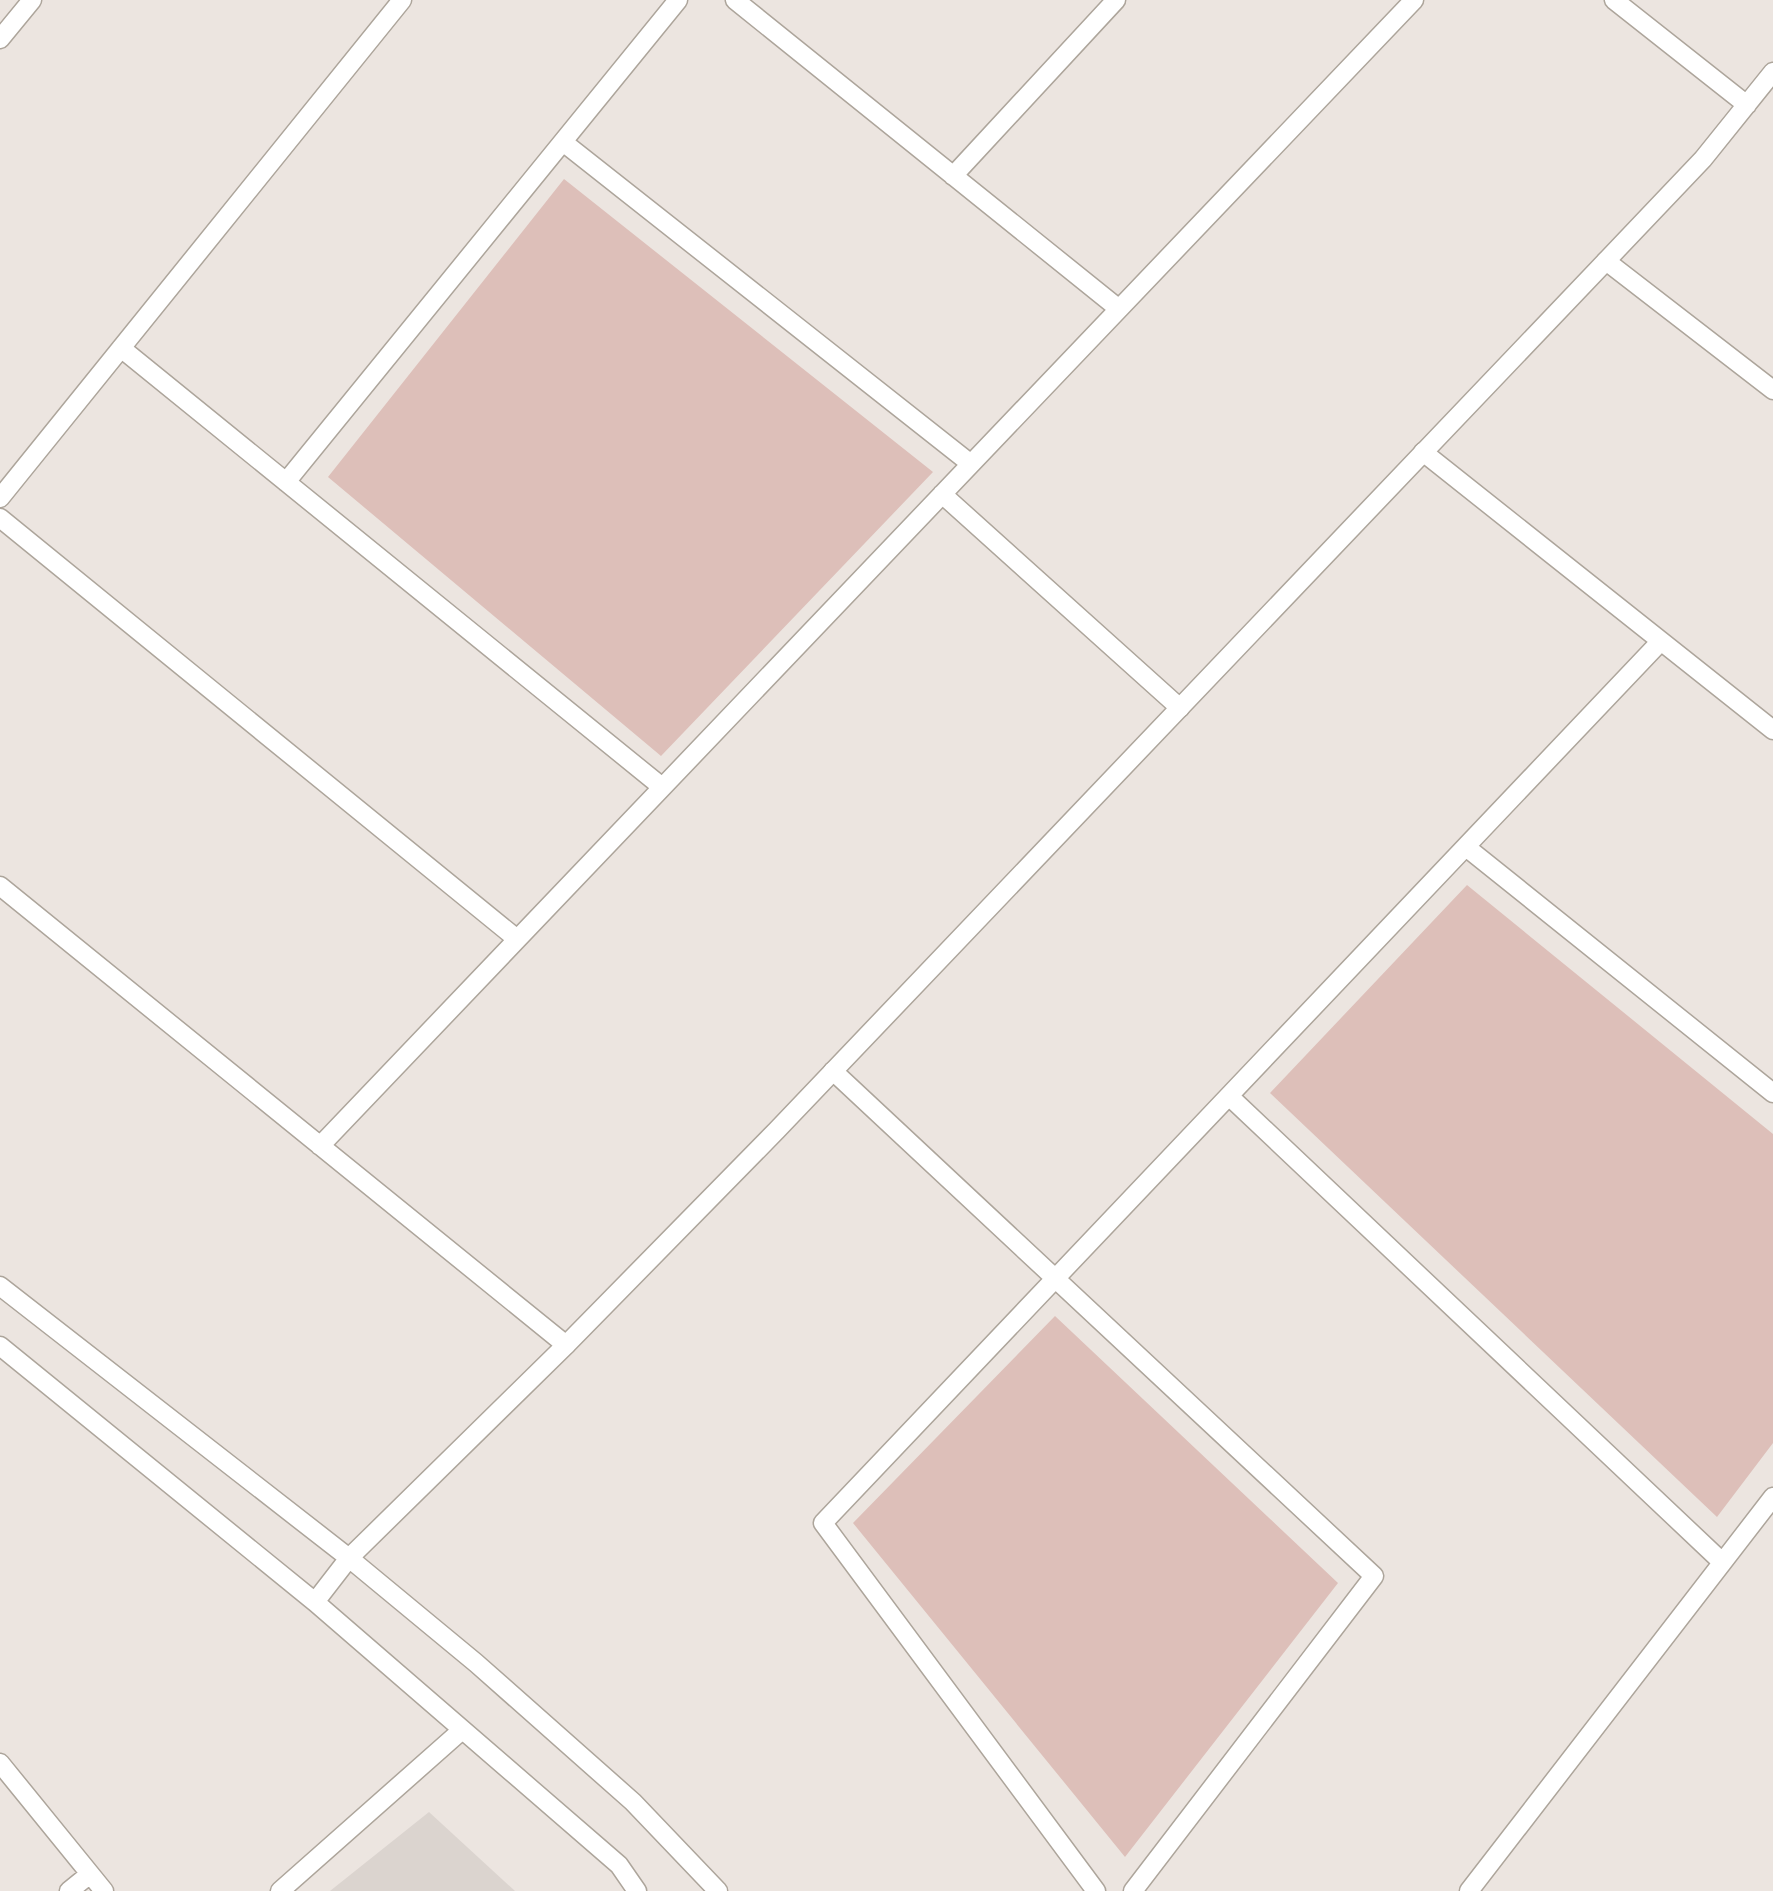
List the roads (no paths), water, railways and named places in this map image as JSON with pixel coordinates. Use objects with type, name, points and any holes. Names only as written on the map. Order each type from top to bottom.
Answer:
[{"type":"street","points":[[0,39],[32,0]]},
{"type":"street","points":[[0,498],[402,0]]},
{"type":"street","points":[[286,482],[678,0]]},
{"type":"street","points":[[735,0],[1119,309]]},
{"type":"street","points":[[320,1146],[1414,0]]},
{"type":"street","points":[[1614,0],[1747,105]]},
{"type":"street","points":[[953,176],[1106,3]]},
{"type":"street","points":[[315,1602],[349,1558],[566,1345],[833,1071],[1606,261],[1703,159],[1773,72]]},
{"type":"street","points":[[563,142],[971,464]]},
{"type":"street","points":[[1606,261],[1773,390]]},
{"type":"street","points":[[121,348],[662,787]]},
{"type":"street","points":[[1423,452],[1773,730]]},
{"type":"street","points":[[942,494],[1180,708]]},
{"type":"street","points":[[0,518],[517,939]]},
{"type":"street","points":[[1096,1891],[823,1523],[1661,641]]},
{"type":"street","points":[[1466,847],[1773,1094]]},
{"type":"street","points":[[0,886],[566,1345]]},
{"type":"street","points":[[833,1071],[1374,1576],[1132,1891]]},
{"type":"street","points":[[1229,1096],[1722,1562]]},
{"type":"street","points":[[0,1286],[349,1558],[476,1664],[633,1802],[718,1891]]},
{"type":"street","points":[[0,1347],[315,1602],[618,1865],[637,1891]]},
{"type":"street","points":[[1469,1891],[1773,1497]]},
{"type":"street","points":[[280,1891],[462,1730]]},
{"type":"street","points":[[2,1770],[104,1891]]},
{"type":"street","points":[[69,1891],[90,1874]]}]
